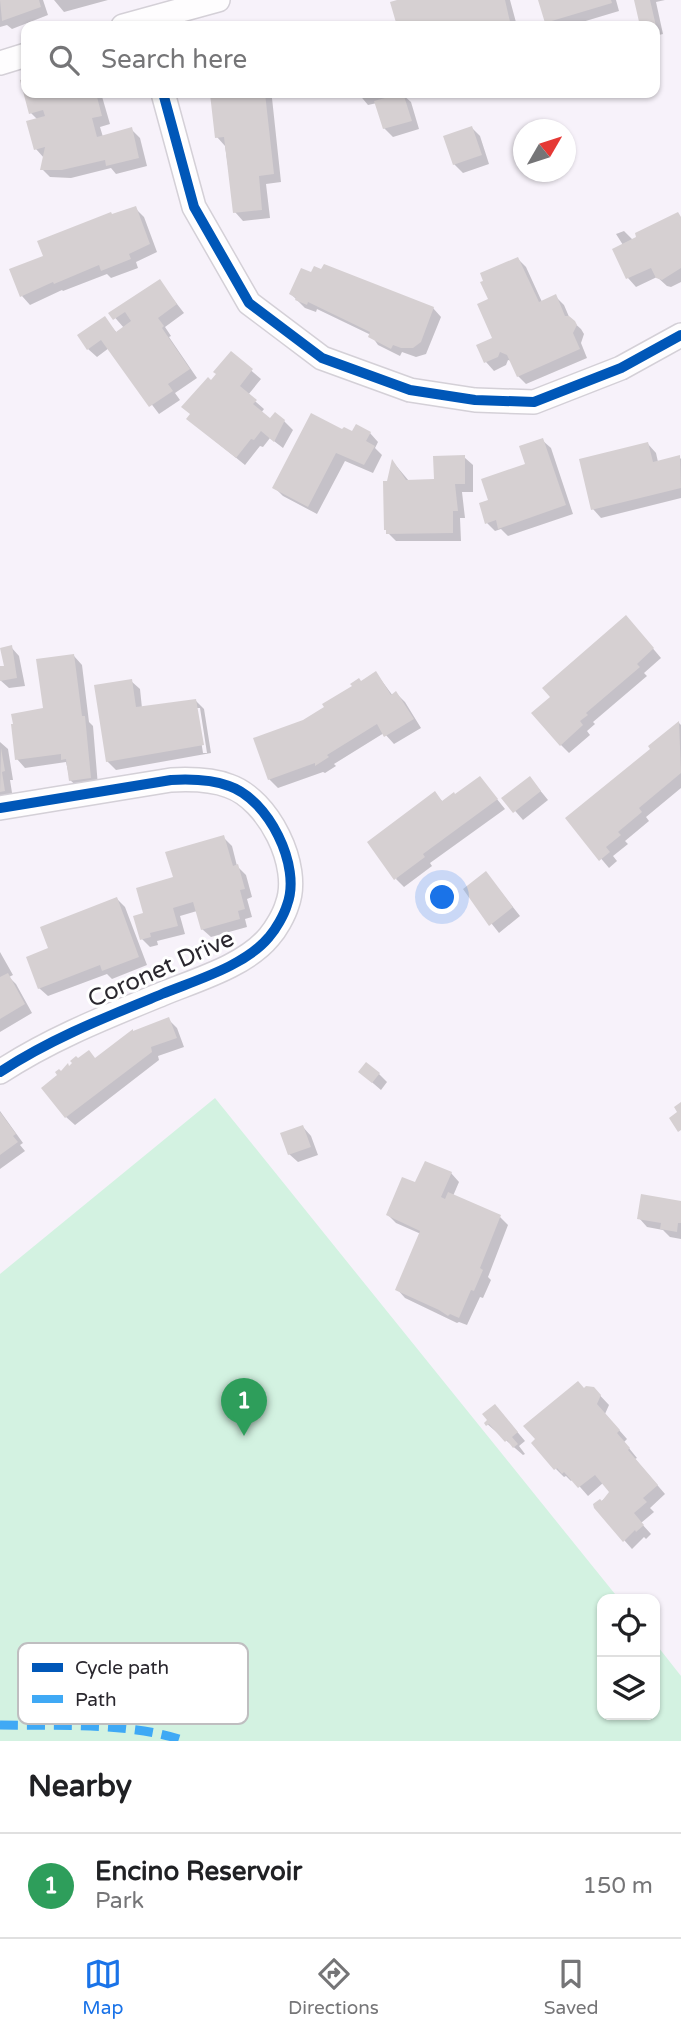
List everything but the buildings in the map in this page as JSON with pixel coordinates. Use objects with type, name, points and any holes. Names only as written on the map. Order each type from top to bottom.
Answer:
[{"type":"street","points":[[147,21],[218,0]]},
{"type":"street","points":[[0,63],[21,57]]},
{"type":"street","points":[[164,98],[194,207],[249,303],[322,358],[410,390],[475,400],[534,402],[621,368],[681,335]]},
{"type":"street","name":"Coronet Drive","points":[[0,808],[171,780],[194,779],[231,786],[260,807],[278,833],[290,873],[288,904],[269,938],[238,962],[72,1032],[27,1054],[0,1072]]},
{"type":"green space","points":[[215,1098],[615,1594],[597,1594],[597,1720],[660,1720],[660,1649],[681,1676],[681,1741],[0,1741],[0,1274]]},
{"type":"marked path","points":[[0,1725],[118,1728],[185,1741]]},
{"type":"cycle path","points":[[164,98],[194,207],[249,303],[322,358],[410,390],[475,400],[534,402],[621,368],[681,335]]},
{"type":"cycle path","points":[[0,808],[171,780],[200,780],[222,784],[243,793],[268,819],[286,854],[290,872],[286,909],[269,937],[247,956],[219,971],[79,1029],[0,1072]]},
{"type":"place","name":"Encino Reservoir","points":[[244,1436]]}]
